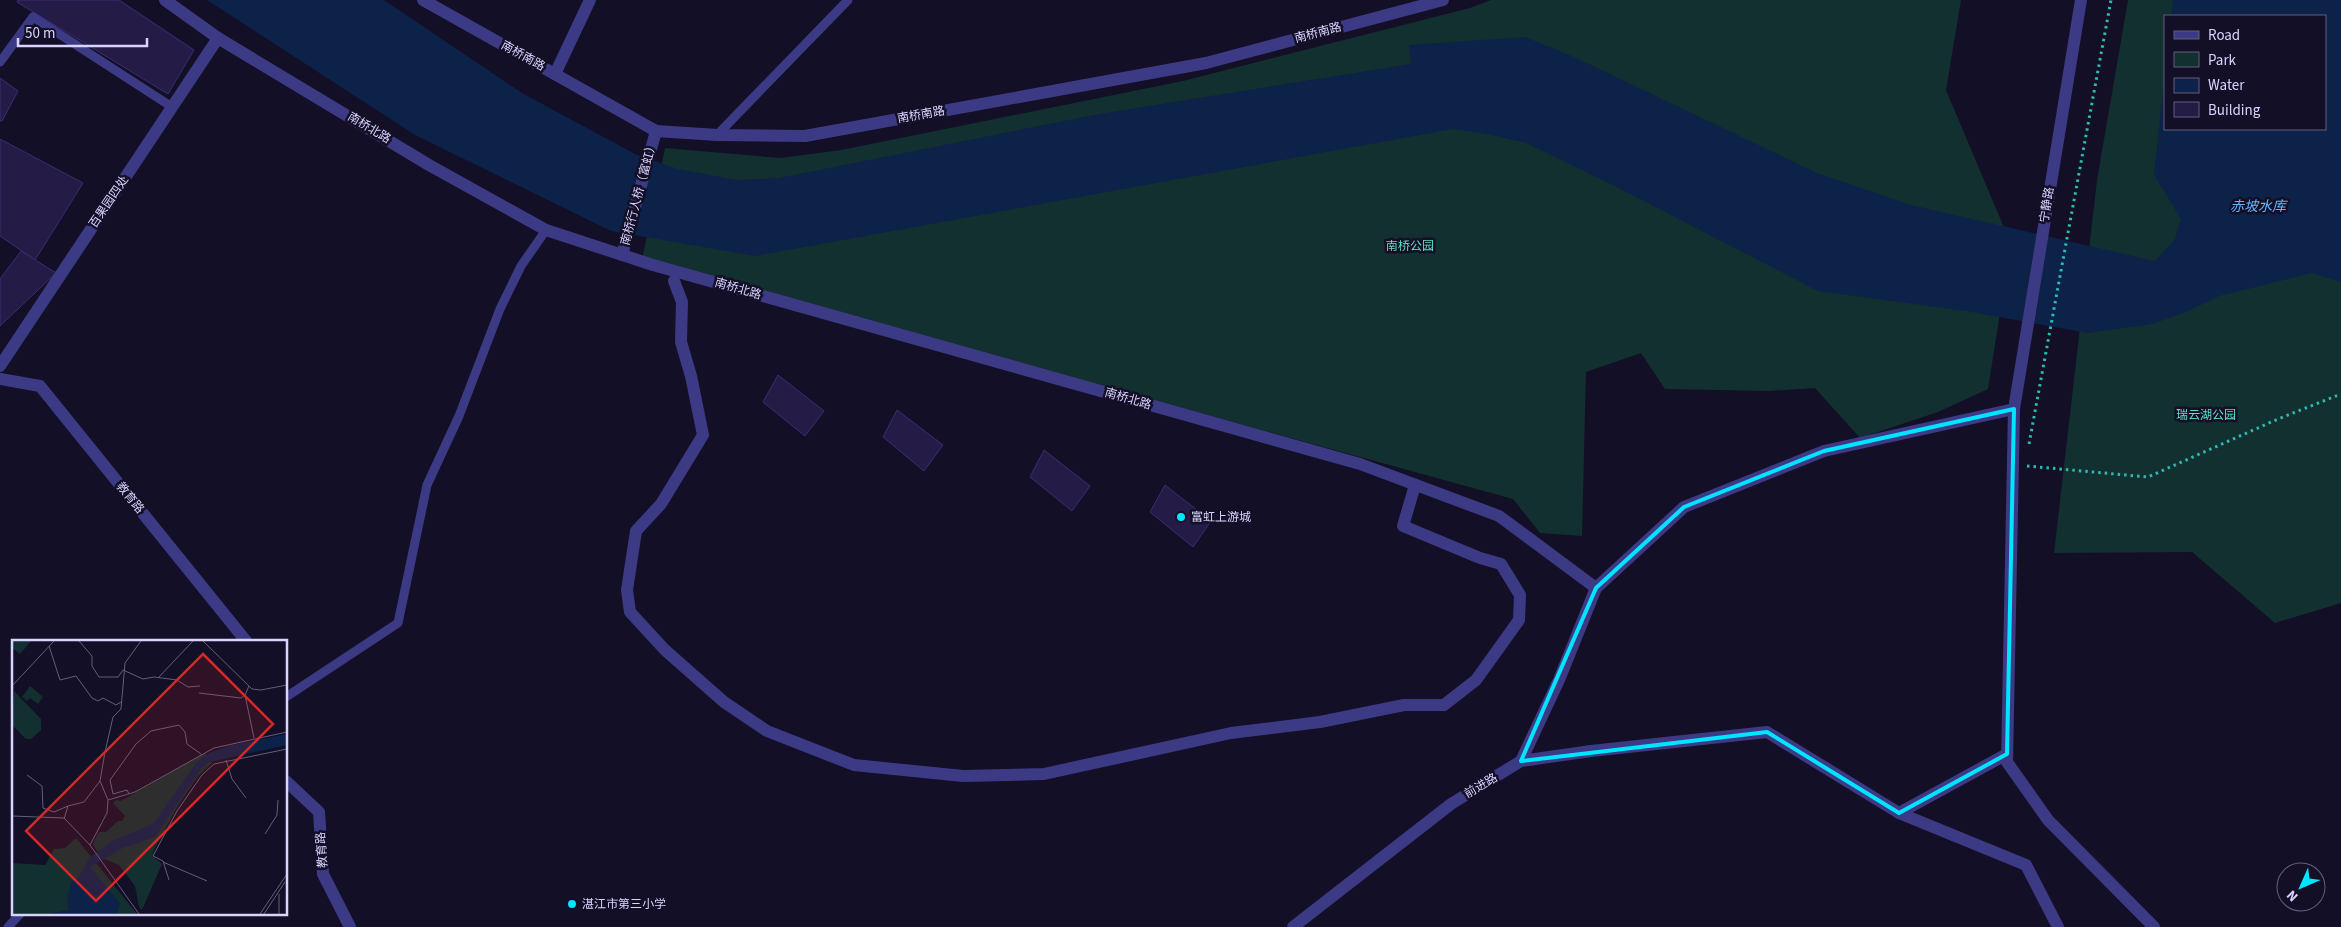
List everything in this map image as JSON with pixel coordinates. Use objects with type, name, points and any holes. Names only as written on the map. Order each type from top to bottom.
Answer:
[{"type":"street","name":"南桥北路","points":[[165,0],[218,38],[429,165],[546,230],[653,265],[1360,464],[1499,516],[1596,588]]},
{"type":"street","name":"南桥南路","points":[[423,0],[656,131],[717,135],[805,136],[1187,66],[1444,0]]},
{"type":"street","points":[[555,74],[590,0]]},
{"type":"street","name":"宁静路","points":[[2007,754],[2014,409],[2081,0]]},
{"type":"street","name":"百果园四处","points":[[0,366],[218,38]]},
{"type":"street","name":"南桥行人桥（富虹）","points":[[622,255],[656,131]]},
{"type":"street","points":[[674,281],[682,302],[681,342],[692,376],[703,435],[661,504],[636,531],[627,590],[630,612],[665,650],[724,702],[767,731],[854,765],[963,776],[1044,774],[1231,733],[1320,722],[1404,705],[1444,705],[1476,680],[1519,620],[1520,594],[1501,564],[1480,558],[1403,526],[1415,485]]},
{"type":"street","name":"教育路","points":[[0,379],[40,386],[245,640]]},
{"type":"street","points":[[1521,762],[1559,680],[1596,588],[1684,507],[1824,451],[2014,409]]},
{"type":"street","points":[[1521,762],[1591,751],[1767,732],[1899,813],[2026,865],[2058,927]]},
{"type":"street","points":[[1899,813],[2007,754],[2007,762],[2048,820],[2154,927]]},
{"type":"street","name":"前进路","points":[[1293,927],[1451,804],[1521,762]]},
{"type":"street","name":"教育路","points":[[288,783],[319,812],[323,874],[350,927]]},
{"type":"lane","points":[[717,135],[848,0]]},
{"type":"lane","points":[[0,62],[33,17],[172,107]]},
{"type":"lane","points":[[288,696],[398,623],[427,485],[458,416],[500,310],[521,266],[546,230]]},
{"type":"lane","points":[[653,265],[674,281]]},
{"type":"lane","points":[[8,927],[20,914]]},
{"type":"path","points":[[2029,447],[2111,0]]},
{"type":"path","points":[[2027,457],[2025,466],[2148,477],[2278,419],[2341,394]]},
{"type":"highlighted area","points":[[2014,409],[2007,754],[1899,813],[1767,732],[1521,761],[1596,588],[1684,507],[1824,451]]},
{"type":"green space","name":"南桥公园","points":[[1491,0],[1961,0],[1946,90],[2011,244],[1988,389],[1938,412],[1860,438],[1815,388],[1769,391],[1665,389],[1641,353],[1586,372],[1582,536],[1540,533],[1513,499],[642,260],[665,148],[780,158],[841,150],[1183,81],[1470,8]]},
{"type":"green space","name":"瑞云湖公园","points":[[2128,0],[2341,0],[2341,603],[2275,623],[2192,552],[2054,553],[2097,180]]},
{"type":"water","name":"赤坡水库","points":[[207,0],[384,0],[522,93],[637,155],[678,169],[737,180],[779,178],[1099,114],[1411,64],[1409,45],[1525,37],[1574,57],[1817,173],[1911,205],[2155,261],[2175,239],[2181,219],[2154,175],[2164,83],[2164,130],[2326,130],[2326,15],[2171,15],[2173,0],[2341,0],[2341,282],[2312,273],[2219,296],[2186,312],[2152,324],[2088,333],[1966,311],[1818,291],[1613,185],[1526,143],[1453,129],[755,256],[611,231],[415,135]]},
{"type":"building","points":[[18,0],[119,0],[194,50],[168,94],[17,2]]},
{"type":"building","points":[[0,78],[18,91],[2,121],[0,121]]},
{"type":"building","points":[[0,139],[83,183],[35,260],[0,236]]},
{"type":"building","points":[[21,251],[56,273],[0,326],[0,279]]},
{"type":"building","points":[[778,375],[824,411],[805,436],[763,402]]},
{"type":"building","points":[[897,410],[943,445],[924,471],[883,437]]},
{"type":"building","points":[[1044,450],[1090,486],[1072,511],[1030,477]]},
{"type":"building","name":"富虹上游城","points":[[1165,485],[1211,521],[1193,547],[1150,512]]},
{"type":"place","name":"富虹上游城","points":[[1181,517]]},
{"type":"place","name":"湛江市第三小学","points":[[572,904]]}]
